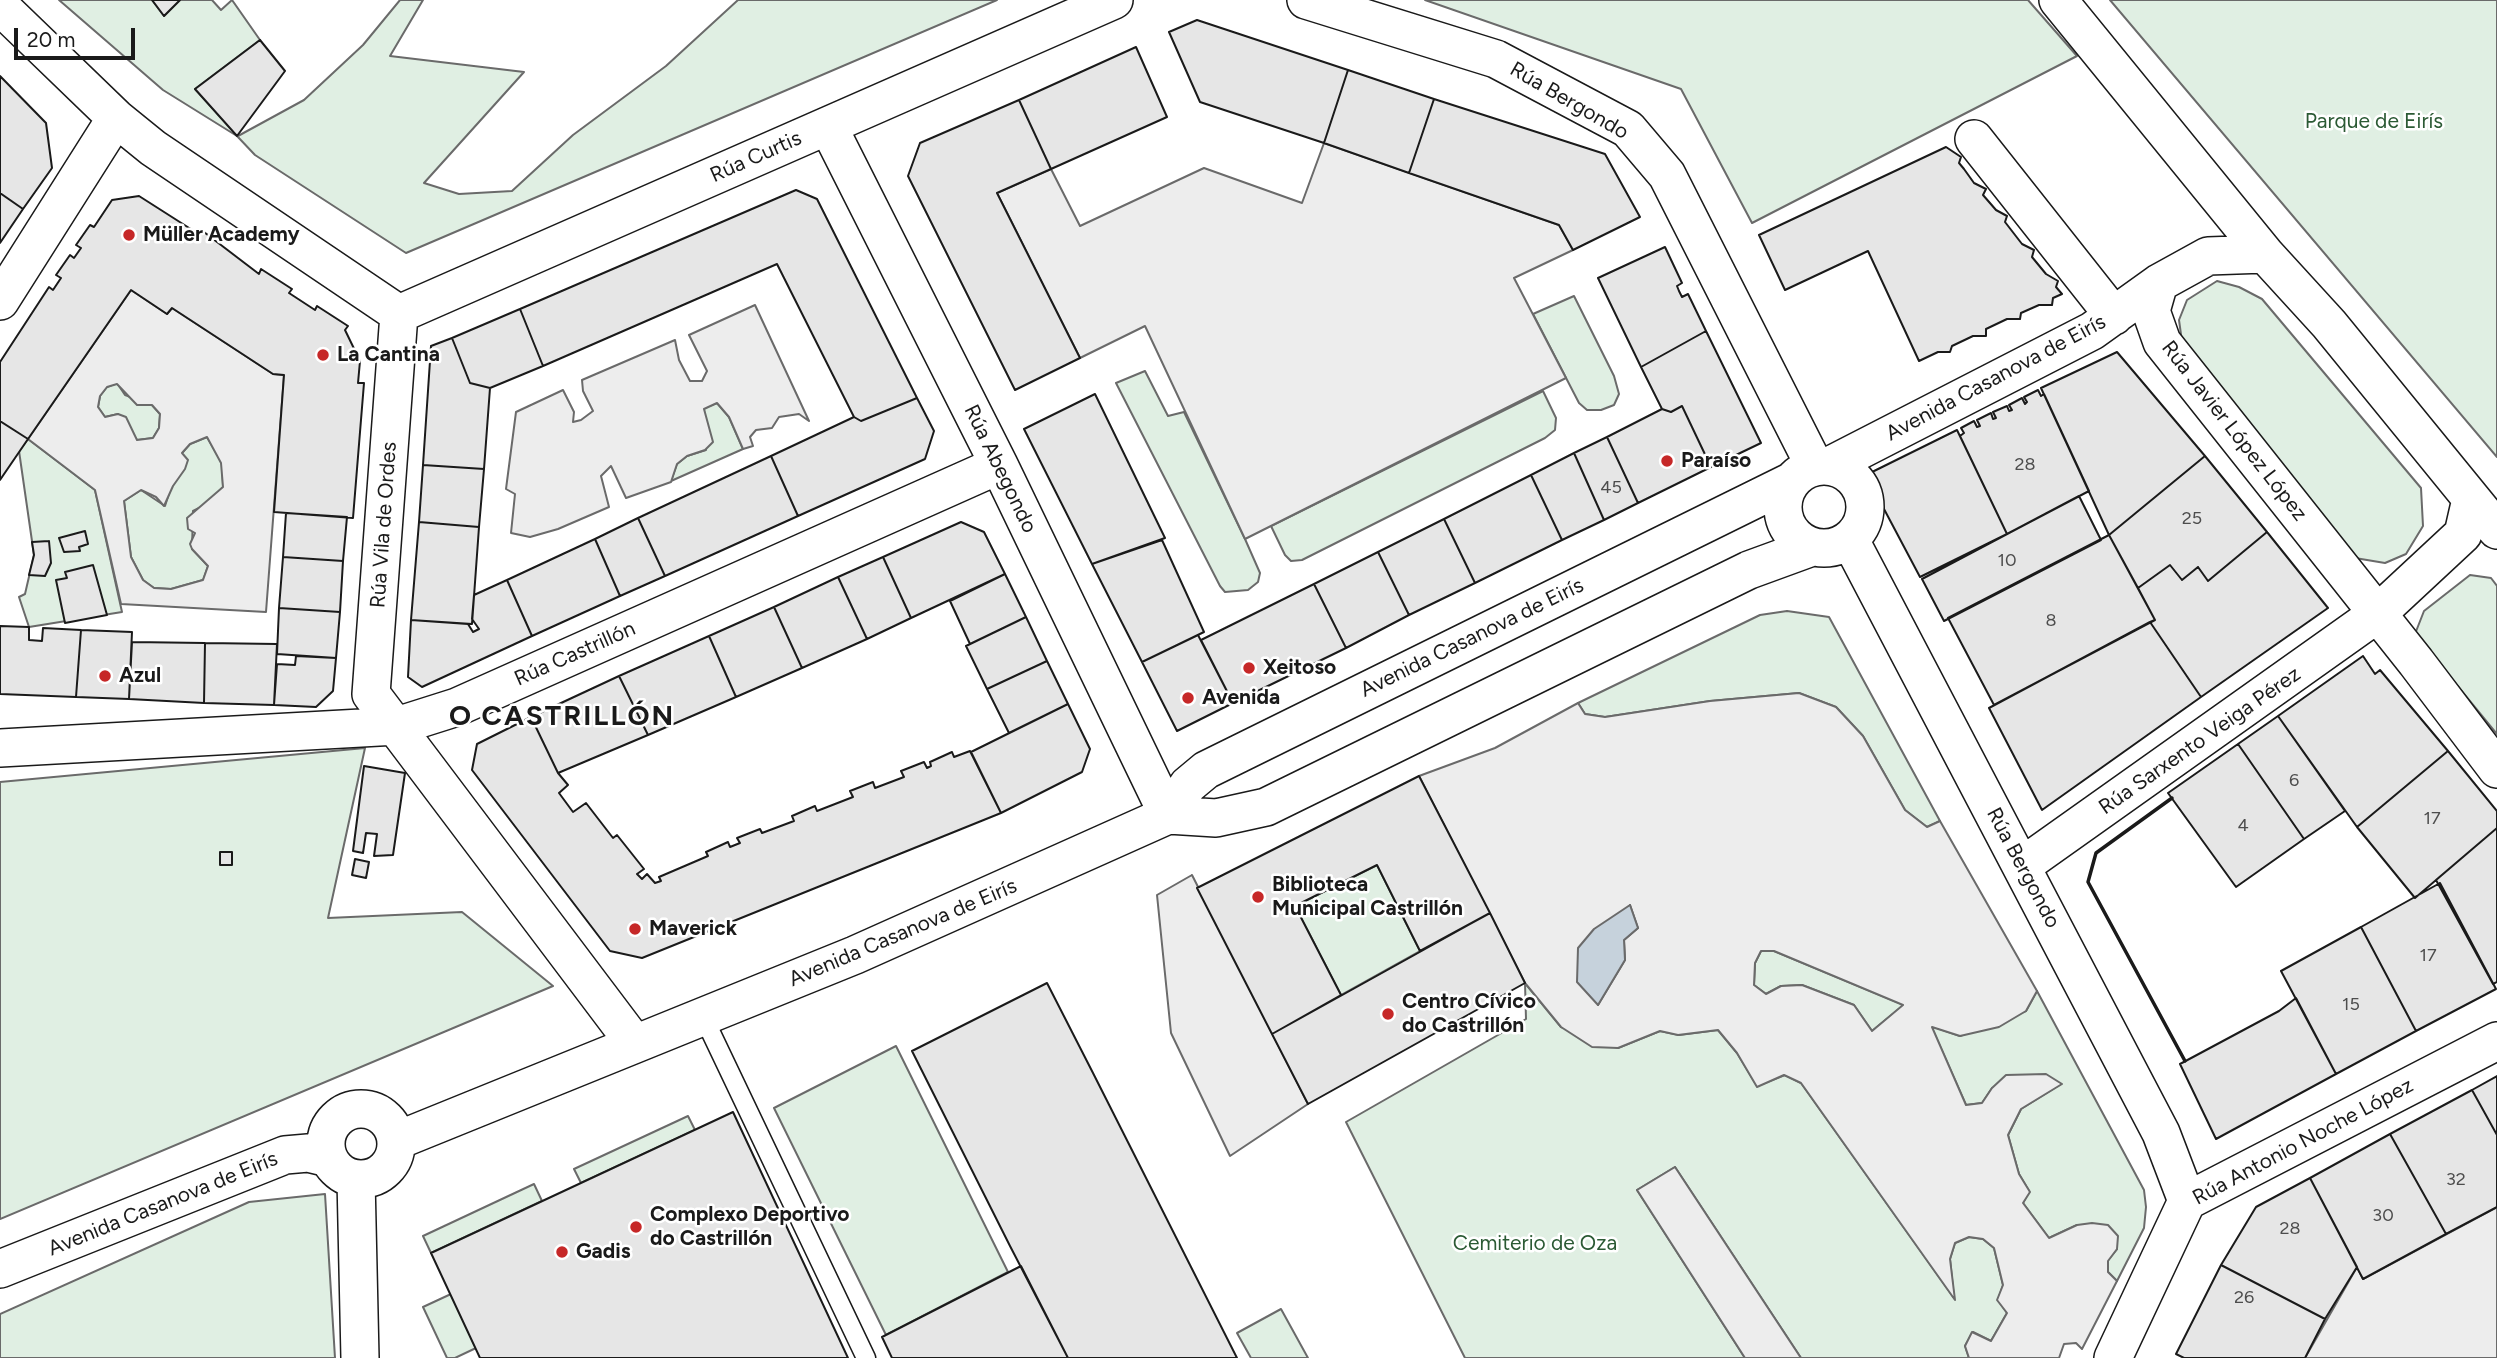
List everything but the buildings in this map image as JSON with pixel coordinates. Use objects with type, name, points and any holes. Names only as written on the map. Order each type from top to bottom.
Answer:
[{"type":"street","name":"Rúa Curtis","points":[[399,314],[1114,0]]},
{"type":"street","name":"Rúa Bergondo","points":[[1306,0],[1496,60],[1628,129],[1667,175],[1812,472]]},
{"type":"street","points":[[2059,0],[2208,186],[2329,324],[2497,530]]},
{"type":"street","points":[[0,6],[116,118],[153,148],[399,314]]},
{"type":"street","points":[[0,301],[116,118]]},
{"type":"street","name":"Rúa Abegondo","points":[[828,125],[999,465],[1168,815]]},
{"type":"street","points":[[1974,139],[2114,316]]},
{"type":"street","points":[[2208,186],[2208,256]]},
{"type":"street","points":[[2160,283],[2208,256],[2265,254]]},
{"type":"street","name":"Avenida Casanova de Eirís","points":[[1168,815],[1188,785],[1206,770],[2092,331],[2160,283]]},
{"type":"street","name":"Rúa Javier López López","points":[[2160,283],[2151,311],[2162,342],[2497,769]]},
{"type":"street","name":"Rúa Vila de Ordes","points":[[397,726],[371,694],[399,314]]},
{"type":"street","name":"Rúa Castrillón","points":[[0,748],[397,726],[457,707],[999,465]]},
{"type":"street","points":[[1812,472],[1854,479],[1862,491],[1864,519],[1850,540],[1824,549],[1800,541],[1784,520],[1784,494],[1812,472]]},
{"type":"street","points":[[2377,614],[2463,534],[2471,499]]},
{"type":"street","name":"Rúa Bergondo","points":[[1850,540],[2161,1133],[2187,1201]]},
{"type":"street","name":"Avenida Casanova de Eirís","points":[[396,1141],[855,955],[1168,815],[1216,818],[1266,807],[1749,570],[1812,547]]},
{"type":"street","name":"Rúa Sarxento Veiga Pérez","points":[[2022,866],[2377,614]]},
{"type":"street","points":[[397,726],[635,1044]]},
{"type":"street","name":"Rúa Antonio Noche López","points":[[2113,1358],[2187,1201],[2497,1041]]},
{"type":"street","points":[[342,1168],[378,1175],[394,1158],[396,1141],[390,1123],[382,1115],[372,1110],[349,1111],[331,1125],[327,1136],[342,1168],[360,1358]]},
{"type":"street","name":"Avenida Casanova de Eirís","points":[[0,1269],[285,1155],[308,1153],[342,1168]]},
{"type":"lane","points":[[703,1016],[866,1358]]},
{"type":"green space","points":[[59,0],[152,0],[164,16],[180,0],[212,0],[221,10],[232,0],[260,40],[195,89],[238,136],[304,100],[363,45],[400,0],[423,0],[390,56],[524,72],[424,183],[459,194],[512,191],[573,135],[666,66],[738,0],[997,0],[406,253],[255,155],[237,136],[163,90]]},
{"type":"green space","points":[[1425,0],[2028,0],[2077,56],[1752,223],[1681,89]]},
{"type":"green space","name":"Parque de Eirís","points":[[2110,0],[2497,0],[2497,457]]},
{"type":"green space","points":[[2217,281],[2239,287],[2262,299],[2421,488],[2423,526],[2406,554],[2385,563],[2355,558],[2183,349],[2179,320],[2187,300]]},
{"type":"green space","points":[[1574,296],[1614,376],[1619,394],[1614,405],[1601,410],[1587,410],[1579,403],[1533,314]]},
{"type":"green space","points":[[1145,371],[1168,416],[1184,412],[1245,539],[1260,573],[1258,582],[1248,590],[1225,592],[1220,586],[1116,383]]},
{"type":"green space","points":[[117,383],[125,395],[152,405],[160,414],[159,428],[153,438],[137,440],[118,414],[105,417],[98,407],[100,396],[107,387]]},
{"type":"green space","points":[[1543,391],[1556,418],[1555,430],[1545,438],[1302,560],[1291,561],[1285,555],[1271,526]]},
{"type":"green space","points":[[717,403],[729,417],[743,449],[671,481],[677,464],[687,456],[706,450],[704,408]]},
{"type":"green space","points":[[207,437],[222,463],[223,487],[207,504],[193,511],[192,549],[208,566],[203,580],[171,589],[154,588],[143,580],[131,557],[124,501],[141,490],[165,506],[182,453],[190,444]]},
{"type":"green space","points":[[28,439],[95,490],[122,612],[29,627],[19,597],[25,594],[34,555],[19,451]]},
{"type":"green space","points":[[2470,575],[2491,578],[2497,586],[2497,734],[2415,634],[2424,611]]},
{"type":"green space","points":[[1787,611],[1829,617],[1940,821],[1927,827],[1905,810],[1863,736],[1836,707],[1799,693],[1710,701],[1605,717],[1585,714],[1578,703],[1760,615]]},
{"type":"green space","points":[[365,748],[328,918],[462,912],[553,986],[0,1219],[0,782]]},
{"type":"green space","points":[[1377,865],[1420,951],[1341,995],[1295,906]]},
{"type":"green space","points":[[1761,951],[1774,951],[1904,1005],[1872,1031],[1854,1005],[1802,985],[1781,986],[1766,994],[1754,985],[1755,963]]},
{"type":"green space","name":"Cemiterio de Oza","points":[[1525,983],[1561,1027],[1618,1048],[1660,1031],[1679,1035],[1718,1030],[1737,1053],[1757,1086],[1785,1075],[1801,1083],[1954,1298],[1950,1259],[1955,1243],[1969,1237],[1983,1239],[1994,1248],[2003,1285],[1998,1300],[2007,1313],[1991,1341],[1973,1332],[1965,1346],[1969,1358],[1801,1358],[1675,1167],[1637,1190],[1745,1358],[1465,1358],[1346,1122],[1526,1019]]},
{"type":"green space","points":[[2037,991],[2144,1190],[2144,1228],[2117,1281],[2108,1272],[2108,1260],[2117,1249],[2077,1225],[2049,1238],[2023,1203],[2029,1191],[2019,1174],[2008,1135],[2021,1109],[2061,1084],[1992,1088],[1982,1103],[1966,1105],[1931,1026],[1960,1036],[2026,1011]]},
{"type":"green space","points":[[896,1046],[1008,1272],[886,1335],[774,1108]]},
{"type":"green space","points":[[688,1116],[695,1130],[581,1183],[574,1169]]},
{"type":"green space","points":[[534,1184],[542,1201],[431,1253],[423,1236]]},
{"type":"green space","points":[[325,1194],[335,1358],[0,1358],[0,1314],[249,1202]]},
{"type":"green space","points":[[451,1294],[476,1348],[455,1358],[447,1358],[423,1307]]},
{"type":"green space","points":[[1281,1309],[1308,1358],[1251,1358],[1237,1333]]},
{"type":"shaded area","points":[[1324,143],[1559,225],[1573,250],[1514,278],[1566,378],[1245,539],[1145,326],[1080,358],[997,193],[1051,169],[1080,226],[1204,168],[1302,203]]},
{"type":"shaded area","points":[[131,290],[167,314],[172,308],[273,374],[284,375],[266,612],[121,604],[95,490],[28,439]],"holes":[[[117,384],[137,405],[152,405],[160,414],[159,428],[153,438],[137,440],[126,417],[118,414],[105,417],[98,407],[100,396],[107,387]],[[207,437],[221,463],[223,487],[187,518],[188,529],[195,533],[190,544],[192,549],[208,566],[203,580],[171,589],[154,588],[143,580],[131,557],[124,501],[141,490],[156,497],[164,506],[185,469],[188,460],[182,453],[190,444]]]},
{"type":"shaded area","points":[[755,305],[809,421],[799,414],[779,417],[772,428],[756,430],[750,437],[753,446],[743,449],[729,417],[717,403],[704,409],[713,442],[705,450],[687,456],[677,464],[671,482],[626,498],[611,466],[601,476],[609,507],[558,529],[530,537],[511,533],[515,494],[506,489],[516,412],[563,390],[574,412],[573,422],[581,420],[593,411],[583,391],[582,380],[675,340],[679,360],[690,381],[702,381],[707,371],[689,335]]},
{"type":"shaded area","points":[[1799,693],[1836,707],[1863,736],[1905,810],[1927,827],[1940,821],[2037,991],[2026,1011],[1999,1027],[1960,1036],[1932,1027],[1966,1105],[1982,1103],[1992,1088],[2006,1075],[2046,1074],[2062,1084],[2021,1109],[2008,1135],[2019,1174],[2030,1192],[2023,1203],[2049,1238],[2077,1225],[2092,1223],[2108,1225],[2118,1236],[2117,1249],[2108,1261],[2108,1272],[2117,1281],[2082,1349],[2076,1343],[2064,1344],[2059,1358],[1969,1358],[1965,1346],[1972,1332],[1991,1341],[2007,1313],[1997,1300],[2003,1285],[1994,1248],[1983,1239],[1969,1237],[1955,1243],[1950,1259],[1955,1300],[1801,1083],[1784,1075],[1757,1087],[1737,1053],[1718,1030],[1678,1035],[1660,1031],[1618,1048],[1592,1047],[1561,1027],[1525,983],[1419,776],[1495,748],[1578,703],[1585,714],[1605,717],[1710,701]],"holes":[[[1630,905],[1638,928],[1624,940],[1625,960],[1598,1005]],[[1761,951],[1774,951],[1903,1005],[1872,1031],[1854,1005],[1802,985],[1781,986],[1766,994],[1754,985],[1755,963]]]},
{"type":"shaded area","points":[[1192,875],[1308,1104],[1230,1156],[1171,1033],[1157,895]]},
{"type":"shaded area","points":[[1630,905],[1638,928],[1624,940],[1625,960],[1598,1005],[1577,982],[1578,948],[1594,929]]},
{"type":"shaded area","points":[[1675,1167],[1801,1358],[1745,1358],[1637,1190]]},
{"type":"shaded area","points":[[2497,1207],[2497,1358],[2305,1358],[2357,1267],[2363,1279]]},
{"type":"wall","points":[[2172,798],[2096,853],[2088,882],[2185,1061]]},
{"type":"place","name":"Müller Academy","points":[[129,235]]},
{"type":"place","name":"La Cantina","points":[[323,355]]},
{"type":"place","name":"Paraíso","points":[[1667,461]]},
{"type":"place","name":"Xeitoso","points":[[1249,668]]},
{"type":"place","name":"Azul","points":[[105,676]]},
{"type":"place","name":"Avenida","points":[[1188,698]]},
{"type":"place","name":"Biblioteca Municipal Castrillón","points":[[1258,897]]},
{"type":"place","name":"Maverick","points":[[635,929]]},
{"type":"place","name":"Centro Cívico do Castrillón","points":[[1388,1014]]},
{"type":"place","name":"Complexo Deportivo do Castrillón","points":[[636,1227]]},
{"type":"place","name":"Gadis","points":[[562,1252]]},
{"type":"district","name":"O CASTRILLÓN","points":[[562,717]]}]
